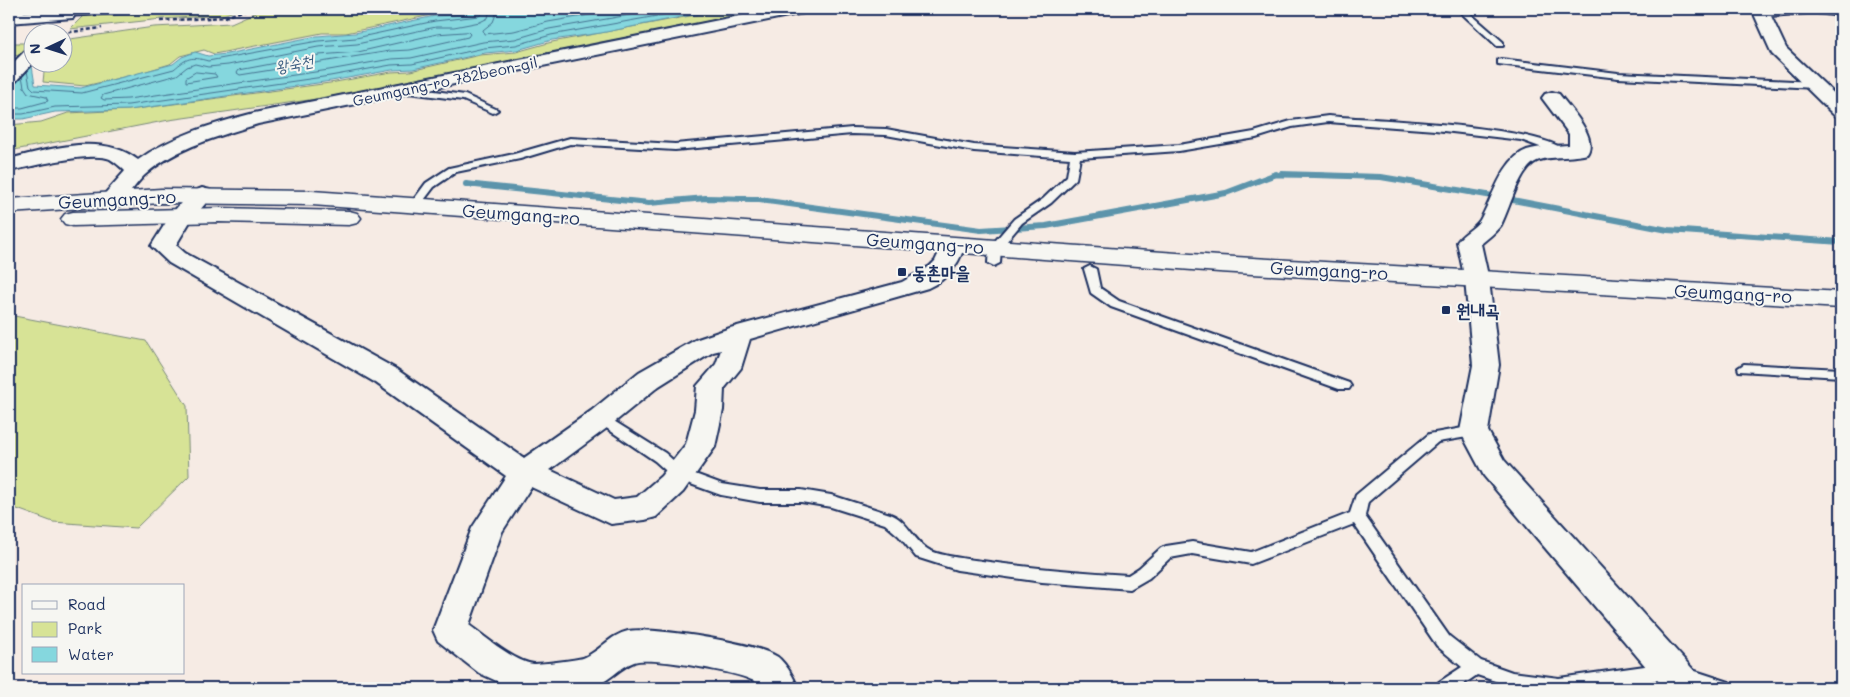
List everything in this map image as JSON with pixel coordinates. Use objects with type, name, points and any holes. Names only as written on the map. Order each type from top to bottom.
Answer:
[{"type":"street","points":[[9,18],[17,9]]},
{"type":"street","name":"Geumgang-ro 782beon-gil","points":[[112,198],[138,170],[165,152],[196,138],[254,119],[798,9]]},
{"type":"street","points":[[1801,9],[1760,12],[1778,50],[1841,111]]},
{"type":"street","points":[[9,18],[64,20]]},
{"type":"street","points":[[9,77],[22,64]]},
{"type":"street","points":[[1552,98],[1579,134],[1580,150],[1532,155],[1521,163],[1501,198],[1489,226],[1469,242],[1477,288],[1486,365],[1474,431],[1494,468],[1678,679]]},
{"type":"street","points":[[11,163],[86,152],[115,153],[138,170]]},
{"type":"street","points":[[202,195],[182,216],[163,246],[177,258],[386,376],[524,472],[545,480],[611,512],[645,508],[672,484],[700,447],[709,410],[711,386],[728,368],[739,334]]},
{"type":"street","name":"Geumgang-ro","points":[[9,206],[112,198],[202,195],[312,198],[950,253]]},
{"type":"street","name":"Geumgang-ro","points":[[9,224],[86,218],[182,216],[391,220],[950,253],[998,249],[1841,318]]},
{"type":"street","name":"Geumgang-ro","points":[[998,249],[1090,269],[1477,288],[1841,300]]},
{"type":"street","points":[[780,688],[767,669],[738,659],[662,646],[629,646],[590,673],[531,680],[491,662],[450,630],[488,528],[524,472],[601,418],[649,379],[704,346],[739,334],[912,287],[933,277],[950,253]]},
{"type":"lane","points":[[64,20],[153,9]]},
{"type":"lane","points":[[1461,9],[1500,44]]},
{"type":"lane","points":[[1801,9],[1841,14]]},
{"type":"lane","points":[[1501,62],[1534,67],[1644,76],[1815,85]]},
{"type":"lane","points":[[404,90],[465,98],[493,110]]},
{"type":"lane","points":[[414,206],[430,185],[453,170],[516,157],[570,140],[675,147],[852,131],[886,132],[974,148],[1075,155],[1179,148],[1256,135],[1291,124],[1328,119],[1435,126],[1523,137],[1562,152]]},
{"type":"lane","points":[[998,249],[1018,220],[1047,201],[1072,177],[1075,155]]},
{"type":"lane","points":[[1090,269],[1094,290],[1115,304],[1344,386]]},
{"type":"lane","points":[[1744,368],[1841,373]]},
{"type":"lane","points":[[601,418],[660,457],[679,474],[720,489],[760,496],[801,496],[831,501],[890,520],[904,532],[921,553],[957,564],[1042,576],[1130,582],[1144,573],[1166,552],[1192,548],[1251,558],[1357,517]]},
{"type":"lane","points":[[1474,431],[1434,438],[1361,499],[1357,517],[1443,641],[1475,667],[1512,680],[1559,686],[1678,679],[1723,688]]},
{"type":"lane","points":[[1445,688],[1475,667]]},
{"type":"green space","points":[[165,9],[239,9],[223,15],[162,19],[72,29],[83,16]]},
{"type":"green space","points":[[263,9],[482,9],[457,14],[436,14],[346,33],[322,33],[214,54],[204,50],[180,56],[170,64],[85,86],[43,82],[44,72],[72,72],[72,39],[154,27],[231,23]]},
{"type":"green space","points":[[727,9],[768,9],[323,98],[169,120],[9,151],[9,125],[41,122],[68,113],[129,110],[330,83],[391,72],[410,71],[480,55],[516,52],[552,42]]},
{"type":"green space","points":[[9,43],[22,43],[22,57],[9,54]]},
{"type":"green space","points":[[9,315],[146,341],[187,406],[189,476],[136,528],[53,522],[9,506]]},
{"type":"water","name":"왕숙천","points":[[493,9],[721,9],[601,33],[552,40],[517,50],[485,53],[413,69],[392,70],[331,81],[129,110],[55,112],[23,119],[9,119],[9,56],[22,62],[22,72],[33,72],[35,85],[81,88],[173,64],[182,57],[195,52],[208,56],[227,54],[317,36],[355,33],[435,16]]},
{"type":"waterway","points":[[1281,174],[1314,175]]},
{"type":"waterway","points":[[466,184],[649,203],[706,198],[752,199],[981,230],[1046,226],[1226,193],[1273,175]]},
{"type":"waterway","points":[[1273,175],[1314,175]]},
{"type":"waterway","points":[[1314,175],[1324,175]]},
{"type":"waterway","points":[[1314,175],[1381,177],[1487,195],[1668,230],[1841,242]]},
{"type":"place","name":"동촌마을","points":[[902,272]]},
{"type":"place","name":"원내곡","points":[[1446,310]]}]
